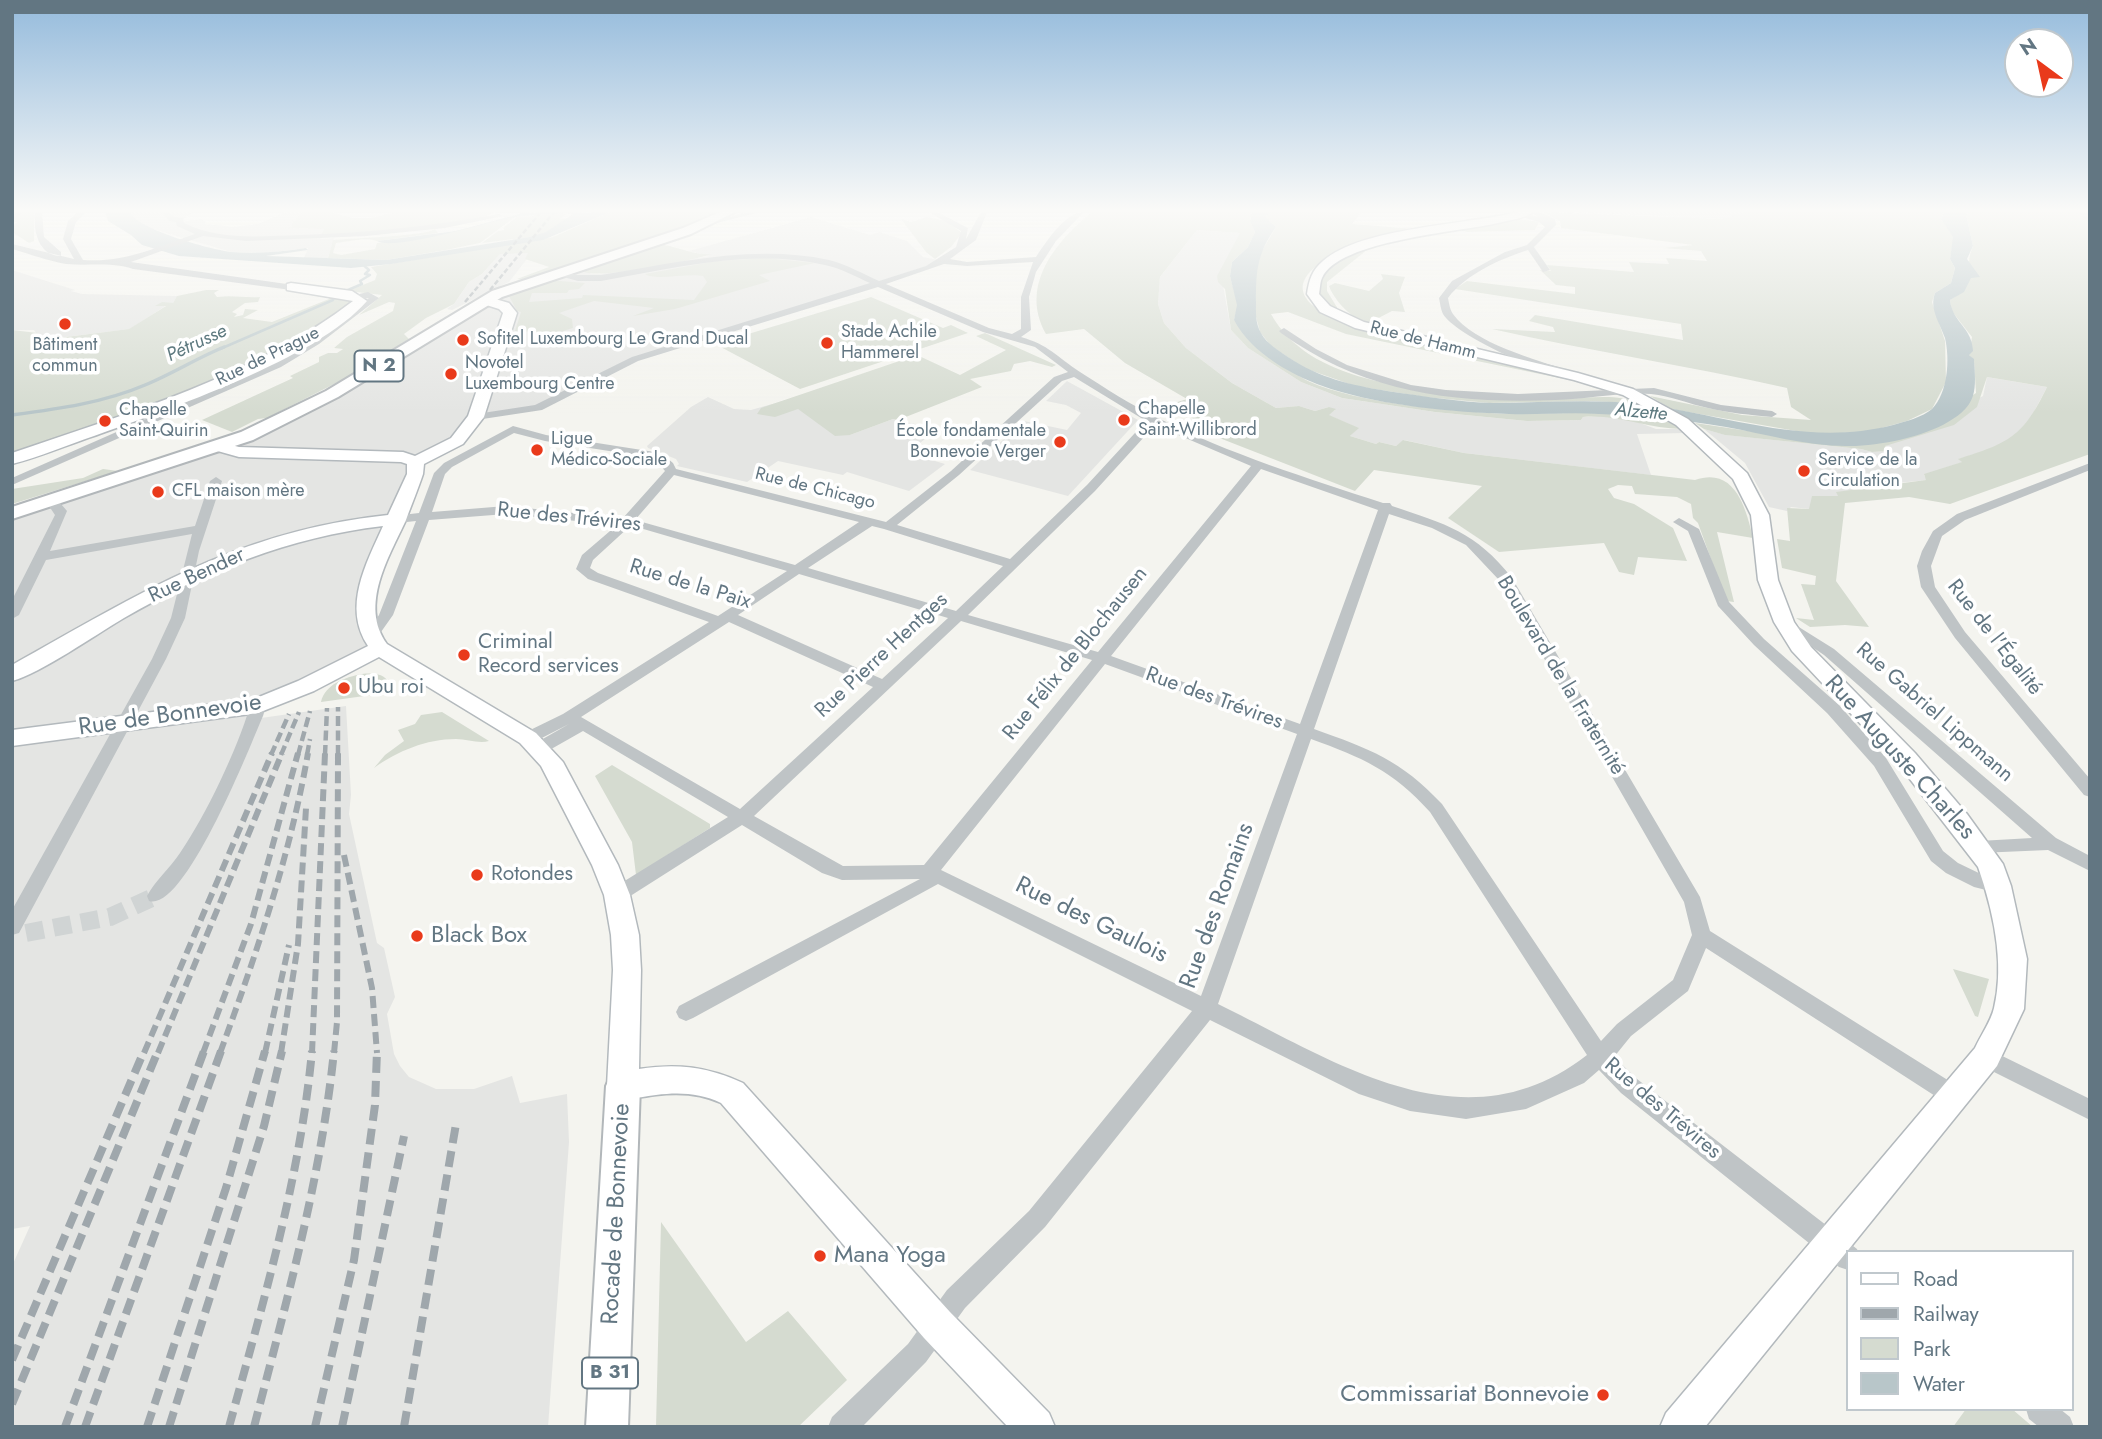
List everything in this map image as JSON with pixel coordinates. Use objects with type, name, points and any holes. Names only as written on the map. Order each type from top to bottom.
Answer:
[{"type":"main road","name":"N 2","points":[[12,513],[220,446],[269,426],[332,394],[485,300],[542,279]]},
{"type":"main road","name":"Rue de Hamm","points":[[1315,279],[1313,294],[1325,309],[1360,326],[1578,377],[1628,392],[1651,403],[1691,429]]},
{"type":"main road","points":[[291,287],[355,298]]},
{"type":"main road","name":"Rue de Prague","points":[[12,459],[131,417],[261,364],[324,330],[355,298]]},
{"type":"main road","points":[[220,446],[239,452],[402,457],[416,462],[457,441],[476,417],[510,313],[504,306],[485,300]]},
{"type":"main road","name":"Rue Auguste Charles","points":[[1680,1427],[1839,1251],[1986,1056],[2009,1009],[2013,959],[1998,886],[1979,847],[1907,759],[1817,668],[1784,622],[1768,580],[1758,511],[1741,477],[1691,429]]},
{"type":"main road","points":[[416,462],[415,474],[366,602],[366,624],[376,642],[534,743],[551,762],[605,865],[617,895],[625,935],[628,970],[623,1086],[686,1078],[710,1081],[732,1093],[937,1325],[1035,1427]]},
{"type":"main road","name":"Rue Bender","points":[[12,674],[189,576],[277,542],[330,528],[397,519]]},
{"type":"main road","name":"Rue de Bonnevoie","points":[[12,738],[258,706],[306,687],[376,642]]},
{"type":"main road","name":"Rocade de Bonnevoie","points":[[607,1427],[623,1086]]},
{"type":"street","points":[[232,279],[291,287]]},
{"type":"street","name":"Boulevard de la Fraternité","points":[[869,279],[982,328],[1038,345],[1075,373],[1153,421],[1258,465],[1385,506],[1436,525],[1471,542],[1505,578],[1693,902],[1702,935]]},
{"type":"street","points":[[476,417],[538,408],[635,359],[894,279]]},
{"type":"street","points":[[1012,336],[1026,330],[1025,301],[1032,279]]},
{"type":"street","points":[[1462,279],[1445,294],[1445,311],[1472,336],[1578,377]]},
{"type":"street","points":[[12,482],[277,365],[316,342],[375,298],[368,295],[355,298]]},
{"type":"street","points":[[1284,331],[1305,349],[1335,363],[1374,378],[1411,387],[1502,397],[1653,391],[1704,404],[1772,414]]},
{"type":"street","points":[[888,526],[955,473],[1058,379],[1075,373]]},
{"type":"street","points":[[376,642],[440,473],[447,465],[513,429],[524,412]]},
{"type":"street","name":"Rue Pierre Hentges","points":[[617,895],[742,817],[1091,488],[1153,421]]},
{"type":"street","name":"Rue de Chicago","points":[[513,429],[545,438],[657,455],[665,460],[671,471],[870,521],[1012,564]]},
{"type":"street","name":"Rue Félix de Blochausen","points":[[686,1012],[928,883],[933,873],[1101,658],[1258,465]]},
{"type":"street","name":"Rue de l'Égalité","points":[[2090,466],[1961,517],[1937,534],[1924,566],[1928,587],[1960,635],[2090,791]]},
{"type":"street","points":[[626,520],[671,471]]},
{"type":"street","points":[[17,932],[178,618],[193,551],[216,481]]},
{"type":"street","points":[[12,615],[61,513],[51,500]]},
{"type":"street","name":"Rue des Romains","points":[[842,1427],[917,1353],[957,1299],[1037,1219],[1208,1007],[1385,506]]},
{"type":"street","name":"Rue des Trévires","points":[[397,519],[491,510],[626,520],[1101,658],[1372,756],[1415,785],[1443,820],[1600,1057],[1629,1086],[1839,1251]]},
{"type":"street","name":"Rue de la Paix","points":[[626,520],[587,558],[583,564],[586,573],[724,618],[884,686]]},
{"type":"street","points":[[534,743],[576,721],[870,521]]},
{"type":"street","points":[[1679,522],[1693,529],[1723,603],[1759,642],[1833,709],[1880,762],[1937,856],[1952,868],[1981,883],[1998,886]]},
{"type":"street","points":[[40,557],[201,529]]},
{"type":"street","name":"Rue Gabriel Lippmann","points":[[1784,622],[1829,652],[2050,844],[2090,864]]},
{"type":"street","points":[[156,896],[179,870],[198,836],[258,706]]},
{"type":"street","name":"Rue des Gaulois","points":[[576,721],[828,868],[842,873],[933,873],[1367,1087],[1410,1101],[1466,1109],[1526,1099],[1576,1076],[1600,1057]]},
{"type":"street","name":"Rue Gabriel Lippmann","points":[[1979,847],[2050,844]]},
{"type":"street","points":[[1600,1057],[1624,1030],[1681,985],[1702,935],[1954,1097]]},
{"type":"street","points":[[1986,1056],[2090,1110]]},
{"type":"street","points":[[2041,1411],[2060,1427]]},
{"type":"shaded area","points":[[12,279],[41,279],[82,294],[177,296],[173,303],[157,306],[167,305],[130,329],[33,341],[36,333],[34,330],[12,330]]},
{"type":"shaded area","points":[[474,279],[511,279],[452,310],[447,309],[454,304]]},
{"type":"shaded area","points":[[544,279],[886,279],[635,359],[538,408],[476,417],[457,441],[416,462],[368,591],[380,648],[266,703],[261,718],[346,706],[351,795],[349,814],[377,943],[384,948],[395,997],[387,1014],[394,1054],[400,1066],[409,1077],[436,1089],[474,1089],[512,1076],[520,1103],[567,1094],[569,1142],[548,1427],[12,1427],[12,1266],[30,1226],[12,1229],[12,513],[275,423],[485,300]]},
{"type":"shaded area","points":[[1160,279],[1225,279],[1223,285],[1231,330],[1248,348],[1301,382],[1342,398],[1435,412],[1527,421],[1581,420],[1583,417],[1598,416],[1632,420],[1656,429],[1682,429],[1686,433],[1637,434],[1651,475],[1464,453],[1404,440],[1396,446],[1379,442],[1376,444],[1350,436],[1358,428],[1328,415],[1335,410],[1329,407],[1315,411],[1299,406],[1276,408],[1232,383],[1186,348],[1164,323],[1158,304]]},
{"type":"shaded area","points":[[1987,377],[2047,387],[2028,423],[2012,438],[1991,449],[1959,459],[1963,462],[1924,475],[1927,480],[1870,486],[1809,509],[1791,507],[1787,511],[1769,507],[1745,463],[1704,429],[1726,435],[1872,452],[1887,451],[1885,446],[1983,396]]},
{"type":"shaded area","name":"École fondamentale Bonnevoie Verger","points":[[1067,381],[1138,420],[1068,496],[970,470],[1024,421],[1067,430],[1081,413],[1066,405],[1046,401]]},
{"type":"shaded area","points":[[708,397],[734,409],[751,410],[786,400],[850,435],[893,419],[937,429],[908,453],[945,464],[909,491],[847,472],[843,475],[778,461],[747,482],[677,466],[679,464],[676,459],[648,448],[647,446],[691,407]]},
{"type":"green space","points":[[474,279],[454,304],[426,318],[404,334],[409,339],[344,379],[267,418],[258,419],[232,432],[202,420],[293,378],[290,376],[319,362],[319,357],[337,353],[343,349],[334,348],[347,337],[393,311],[395,303],[389,302],[359,315],[382,295],[348,291],[375,280]]},
{"type":"green space","points":[[705,279],[770,281],[675,309],[633,316],[654,308],[594,301],[559,313],[572,319],[573,328],[547,336],[535,336],[536,332],[515,331],[521,312],[517,311],[509,296],[548,280],[585,283],[579,289],[569,290],[567,293],[532,293],[529,302],[582,298],[583,295],[694,300],[707,282]]},
{"type":"green space","points":[[1040,279],[1160,279],[1158,304],[1164,323],[1186,348],[1232,383],[1276,408],[1299,406],[1315,411],[1329,407],[1336,409],[1329,415],[1359,428],[1350,436],[1376,444],[1379,442],[1396,446],[1403,440],[1464,453],[1695,480],[1709,477],[1720,479],[1736,492],[1747,514],[1753,538],[1717,532],[1734,602],[1726,601],[1698,523],[1693,518],[1691,504],[1677,497],[1635,494],[1632,486],[1618,485],[1608,489],[1614,498],[1634,504],[1673,528],[1687,561],[1638,557],[1634,575],[1619,572],[1604,543],[1499,552],[1448,518],[1482,486],[1374,470],[1355,491],[1199,430],[1208,425],[1165,406],[1187,399],[1125,363],[1084,329],[1046,334],[1039,316]]},
{"type":"green space","points":[[1218,279],[1231,279],[1238,305],[1234,320],[1291,370],[1308,381],[1329,389],[1379,401],[1460,411],[1508,414],[1624,414],[1667,422],[1682,429],[1596,417],[1583,417],[1581,420],[1527,421],[1435,412],[1342,398],[1301,382],[1248,348],[1231,330],[1225,289]]},
{"type":"green space","points":[[1255,279],[1307,279],[1303,286],[1309,301],[1326,314],[1352,325],[1579,382],[1346,334],[1288,312],[1271,314],[1288,337],[1310,355],[1336,368],[1395,385],[1426,389],[1539,399],[1611,397],[1642,404],[1592,401],[1489,403],[1425,397],[1355,386],[1304,368],[1271,346],[1260,332],[1256,317]]},
{"type":"green space","points":[[1331,279],[1327,282],[1327,291],[1338,309],[1334,310],[1324,300],[1319,289],[1320,280]]},
{"type":"green space","points":[[1383,279],[1404,279],[1399,293],[1405,312],[1392,311],[1367,324],[1345,309],[1329,286],[1335,283],[1369,291]]},
{"type":"green space","points":[[1550,279],[1952,279],[1951,283],[1935,293],[1932,302],[1945,341],[1946,382],[1932,409],[1907,421],[1867,432],[1813,434],[1671,409],[1650,396],[1742,415],[1811,420],[1791,407],[1787,388],[1492,329],[1555,332],[1553,327],[1529,321],[1535,315],[1683,340],[1681,324],[1455,289],[1467,281],[1575,294],[1575,287],[1556,285]]},
{"type":"green space","points":[[1968,279],[2090,279],[2090,454],[1950,504],[1909,497],[1845,503],[1836,581],[1869,627],[1810,627],[1796,618],[1814,620],[1801,584],[1815,585],[1816,576],[1782,568],[1777,539],[1790,541],[1787,508],[1809,509],[1812,496],[1838,496],[1836,492],[1926,480],[1924,474],[1962,462],[1958,459],[1990,448],[2013,436],[2030,417],[2047,387],[1987,377],[1977,407],[1954,425],[1885,446],[1888,451],[1872,452],[1725,435],[1704,429],[1695,423],[1849,446],[1905,438],[1976,393],[1974,360],[1969,355],[1972,337],[1951,310],[1950,300],[1959,294]]},
{"type":"green space","points":[[219,290],[214,293],[217,297],[260,297],[258,302],[245,303],[232,312],[237,314],[234,317],[243,315],[245,309],[258,310],[243,318],[272,322],[329,299],[328,295],[354,301],[288,347],[133,413],[12,456],[12,330],[38,333],[34,341],[129,329],[166,306],[155,306],[162,302],[173,303],[177,296]]},
{"type":"green space","name":"Stade Achile Hammerel","points":[[871,297],[943,328],[951,325],[968,333],[800,389],[715,344]]},
{"type":"green space","points":[[985,333],[1056,365],[1052,367],[1030,361],[1014,364],[1011,371],[970,379],[982,387],[898,420],[893,419],[850,435],[835,436],[798,409],[775,417],[757,414],[761,408],[917,355],[960,375],[1006,350],[976,336]]},
{"type":"green space","points":[[103,469],[118,471],[12,504],[12,489],[83,478]]},
{"type":"green space","points":[[362,674],[384,677],[389,683],[386,693],[321,702],[332,686],[343,679]]},
{"type":"green space","points":[[442,712],[489,741],[434,741],[403,751],[374,768],[385,755],[404,741],[398,730],[415,724],[421,715]]},
{"type":"green space","points":[[612,765],[710,824],[710,828],[636,875],[632,842],[595,776]]},
{"type":"green space","points":[[1953,969],[1989,979],[1978,1017],[1975,1016]]},
{"type":"green space","points":[[661,1222],[746,1342],[788,1311],[847,1380],[798,1427],[656,1427]]},
{"type":"green space","points":[[1965,1411],[2014,1411],[2033,1427],[1953,1427]]},
{"type":"water","name":"Alzette","points":[[1231,279],[1257,279],[1257,321],[1266,340],[1300,364],[1323,375],[1374,389],[1493,403],[1628,403],[1769,427],[1830,433],[1893,425],[1919,417],[1932,409],[1944,385],[1947,356],[1945,338],[1933,305],[1935,293],[1951,283],[1952,279],[1970,279],[1964,292],[1950,300],[1954,314],[1972,343],[1973,351],[1969,355],[1974,359],[1975,388],[1965,409],[1938,427],[1885,443],[1858,446],[1801,442],[1695,422],[1631,416],[1465,412],[1419,407],[1352,395],[1317,384],[1289,371],[1263,354],[1242,332],[1234,320],[1237,305]]},
{"type":"waterway","name":"Pétrusse","points":[[220,349],[333,300],[334,296],[362,284],[360,281],[363,279]]},
{"type":"waterway","name":"Pétrusse","points":[[12,415],[63,408],[129,391],[224,347]]},
{"type":"tunnel","points":[[26,933],[110,917],[156,896]]},
{"type":"railway","points":[[465,302],[484,279]]},
{"type":"railway","points":[[490,290],[499,279]]},
{"type":"railway","points":[[338,707],[338,753]]},
{"type":"railway","points":[[325,755],[327,708]]},
{"type":"railway","points":[[298,755],[310,711]]},
{"type":"railway","points":[[281,755],[299,712]]},
{"type":"railway","points":[[271,755],[289,714]]},
{"type":"railway","points":[[307,755],[310,739]]},
{"type":"railway","points":[[144,1053],[272,753]]},
{"type":"railway","points":[[158,1053],[282,753]]},
{"type":"railway","points":[[203,1053],[251,924],[298,753]]},
{"type":"railway","points":[[220,1053],[271,905],[292,830],[308,753]]},
{"type":"railway","points":[[312,1053],[325,753]]},
{"type":"railway","points":[[334,1053],[337,1022],[338,753]]},
{"type":"railway","points":[[281,1053],[298,944],[306,808]]},
{"type":"railway","points":[[344,855],[372,988],[377,1052]]},
{"type":"railway","points":[[265,1053],[289,945]]},
{"type":"railway","points":[[12,1360],[144,1051]]},
{"type":"railway","points":[[12,1404],[158,1051]]},
{"type":"railway","points":[[65,1427],[204,1051]]},
{"type":"railway","points":[[85,1427],[221,1051]]},
{"type":"railway","points":[[147,1427],[226,1188],[265,1051]]},
{"type":"railway","points":[[169,1427],[264,1126],[282,1051]]},
{"type":"railway","points":[[229,1427],[289,1194],[299,1146],[312,1051]]},
{"type":"railway","points":[[254,1427],[311,1194],[321,1146],[334,1051]]},
{"type":"railway","points":[[315,1427],[354,1260],[375,1105],[377,1052]]},
{"type":"railway","points":[[404,1427],[456,1124]]},
{"type":"railway","points":[[342,1427],[404,1136]]},
{"type":"place","name":"Bâtiment commun","points":[[65,324]]},
{"type":"place","name":"Sofitel Luxembourg Le Grand Ducal","points":[[463,340]]},
{"type":"place","name":"Stade Achile Hammerel","points":[[827,343]]},
{"type":"place","name":"Novotel Luxembourg Centre","points":[[451,374]]},
{"type":"place","name":"Chapelle Saint-Willibrord","points":[[1124,420]]},
{"type":"place","name":"Chapelle Saint-Quirin","points":[[105,421]]},
{"type":"place","name":"École fondamentale Bonnevoie Verger","points":[[1060,442]]},
{"type":"place","name":"Ligue Médico-Sociale","points":[[537,450]]},
{"type":"place","name":"Service de la Circulation","points":[[1804,471]]},
{"type":"place","name":"CFL maison mère","points":[[158,492]]},
{"type":"place","name":"Criminal Record services","points":[[464,655]]},
{"type":"place","name":"Ubu roi","points":[[344,688]]},
{"type":"place","name":"Rotondes","points":[[477,875]]},
{"type":"place","name":"Black Box","points":[[417,936]]},
{"type":"place","name":"Mana Yoga","points":[[820,1256]]},
{"type":"place","name":"Commissariat Bonnevoie","points":[[1603,1395]]}]
